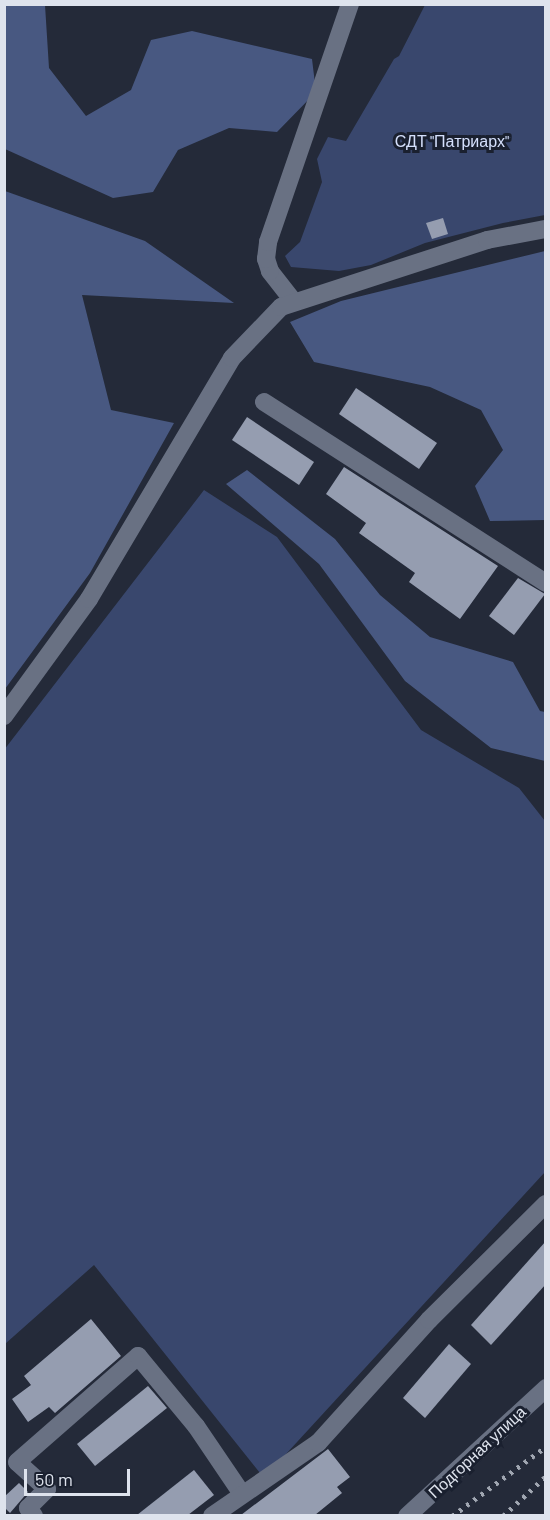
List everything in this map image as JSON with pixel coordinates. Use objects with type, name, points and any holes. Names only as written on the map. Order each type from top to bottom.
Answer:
[{"type":"street","points":[[294,302],[270,271],[266,258],[268,242],[350,4]]},
{"type":"street","points":[[4,716],[89,599],[232,358],[281,307],[487,240],[546,229]]},
{"type":"street","points":[[264,402],[546,583]]},
{"type":"street","points":[[212,1515],[318,1443],[429,1320],[546,1203]]},
{"type":"street","points":[[34,1515],[27,1508],[47,1489],[17,1462],[138,1356],[196,1426],[242,1494]]},
{"type":"street","name":"Подгорная улица","points":[[407,1515],[546,1388]]},
{"type":"green space","name":"СДТ \"Патриарх\"","points":[[425,5],[545,5],[545,215],[425,243],[371,265],[339,271],[291,267],[285,256],[300,242],[322,182],[317,159],[328,137],[346,141],[394,59],[399,56]]},
{"type":"green space","points":[[204,490],[277,537],[421,730],[519,788],[545,821],[545,1172],[264,1478],[94,1265],[5,1344],[4,750]]},
{"type":"shaded area","points":[[5,5],[45,5],[49,68],[86,116],[131,90],[151,40],[192,31],[312,59],[316,92],[277,132],[229,128],[178,150],[153,192],[113,198],[5,149]]},
{"type":"shaded area","points":[[5,191],[145,241],[234,303],[82,295],[111,410],[174,423],[90,573],[5,689]]},
{"type":"shaded area","points":[[545,251],[545,520],[490,521],[475,486],[503,450],[481,410],[430,387],[314,362],[290,322],[341,301]]},
{"type":"shaded area","points":[[247,470],[335,539],[380,595],[430,637],[513,662],[540,711],[545,712],[545,761],[491,748],[405,681],[319,564],[226,484]]},
{"type":"building","points":[[443,218],[448,234],[432,239],[426,223]]},
{"type":"building","points":[[356,388],[437,443],[419,469],[339,414]]},
{"type":"building","points":[[247,417],[314,462],[299,485],[232,440]]},
{"type":"building","points":[[344,467],[498,566],[460,619],[409,582],[415,573],[359,533],[366,523],[326,494]]},
{"type":"building","points":[[518,578],[545,594],[514,635],[489,616]]},
{"type":"building","points":[[546,1241],[546,1284],[491,1345],[471,1325]]},
{"type":"building","points":[[91,1319],[121,1356],[55,1413],[49,1407],[28,1422],[12,1399],[31,1385],[24,1376]]},
{"type":"building","points":[[449,1344],[471,1364],[425,1418],[403,1398]]},
{"type":"building","points":[[148,1386],[167,1408],[95,1466],[77,1444]]},
{"type":"building","points":[[328,1449],[350,1477],[337,1487],[342,1493],[315,1515],[241,1515]]},
{"type":"building","points":[[194,1470],[214,1495],[188,1515],[137,1515]]},
{"type":"building","points":[[19,1483],[28,1492],[10,1513],[4,1507],[4,1497]]},
{"type":"railway","points":[[452,1516],[544,1448]]},
{"type":"railway","points":[[503,1516],[546,1476]]}]
